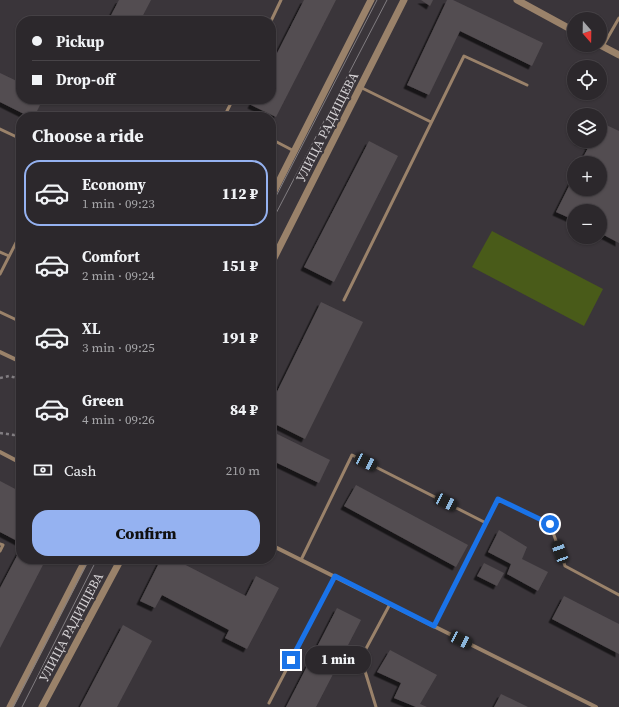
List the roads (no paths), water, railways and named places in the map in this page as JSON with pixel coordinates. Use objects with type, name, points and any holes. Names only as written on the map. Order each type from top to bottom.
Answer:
[{"type":"street","name":"УЛИЦА РАДИЩЕВА","points":[[276,187],[371,0]]},
{"type":"street","name":"УЛИЦА РАДИЩЕВА","points":[[276,254],[404,0]]},
{"type":"street","points":[[517,0],[567,27]]},
{"type":"street","points":[[607,49],[619,55]]},
{"type":"street","points":[[0,352],[16,360]]},
{"type":"street","points":[[0,452],[16,460]]},
{"type":"street","points":[[276,548],[596,707]]},
{"type":"street","name":"УЛИЦА РАДИЩЕВА","points":[[10,707],[83,564]]},
{"type":"street","name":"УЛИЦА РАДИЩЕВА","points":[[42,707],[118,564]]},
{"type":"lane","points":[[273,16],[281,0]]},
{"type":"lane","points":[[607,37],[619,18]]},
{"type":"lane","points":[[344,300],[464,56],[528,85]]},
{"type":"lane","points":[[360,87],[431,122]]},
{"type":"lane","points":[[0,128],[16,136]]},
{"type":"lane","points":[[276,142],[294,151]]},
{"type":"lane","points":[[0,274],[16,243]]},
{"type":"lane","points":[[0,252],[9,256]]},
{"type":"lane","points":[[0,312],[16,320]]},
{"type":"lane","points":[[301,560],[352,455],[486,523]]},
{"type":"lane","points":[[434,626],[498,499],[550,524],[565,566],[619,595]]},
{"type":"lane","points":[[0,544],[3,546],[0,551]]},
{"type":"lane","points":[[269,703],[335,576]]},
{"type":"lane","points":[[376,707],[361,658],[390,604]]},
{"type":"tram line","points":[[276,196],[377,0]]},
{"type":"tram line","points":[[276,213],[387,0]]},
{"type":"tram line","points":[[13,707],[86,564]]},
{"type":"tram line","points":[[22,707],[94,564]]}]
